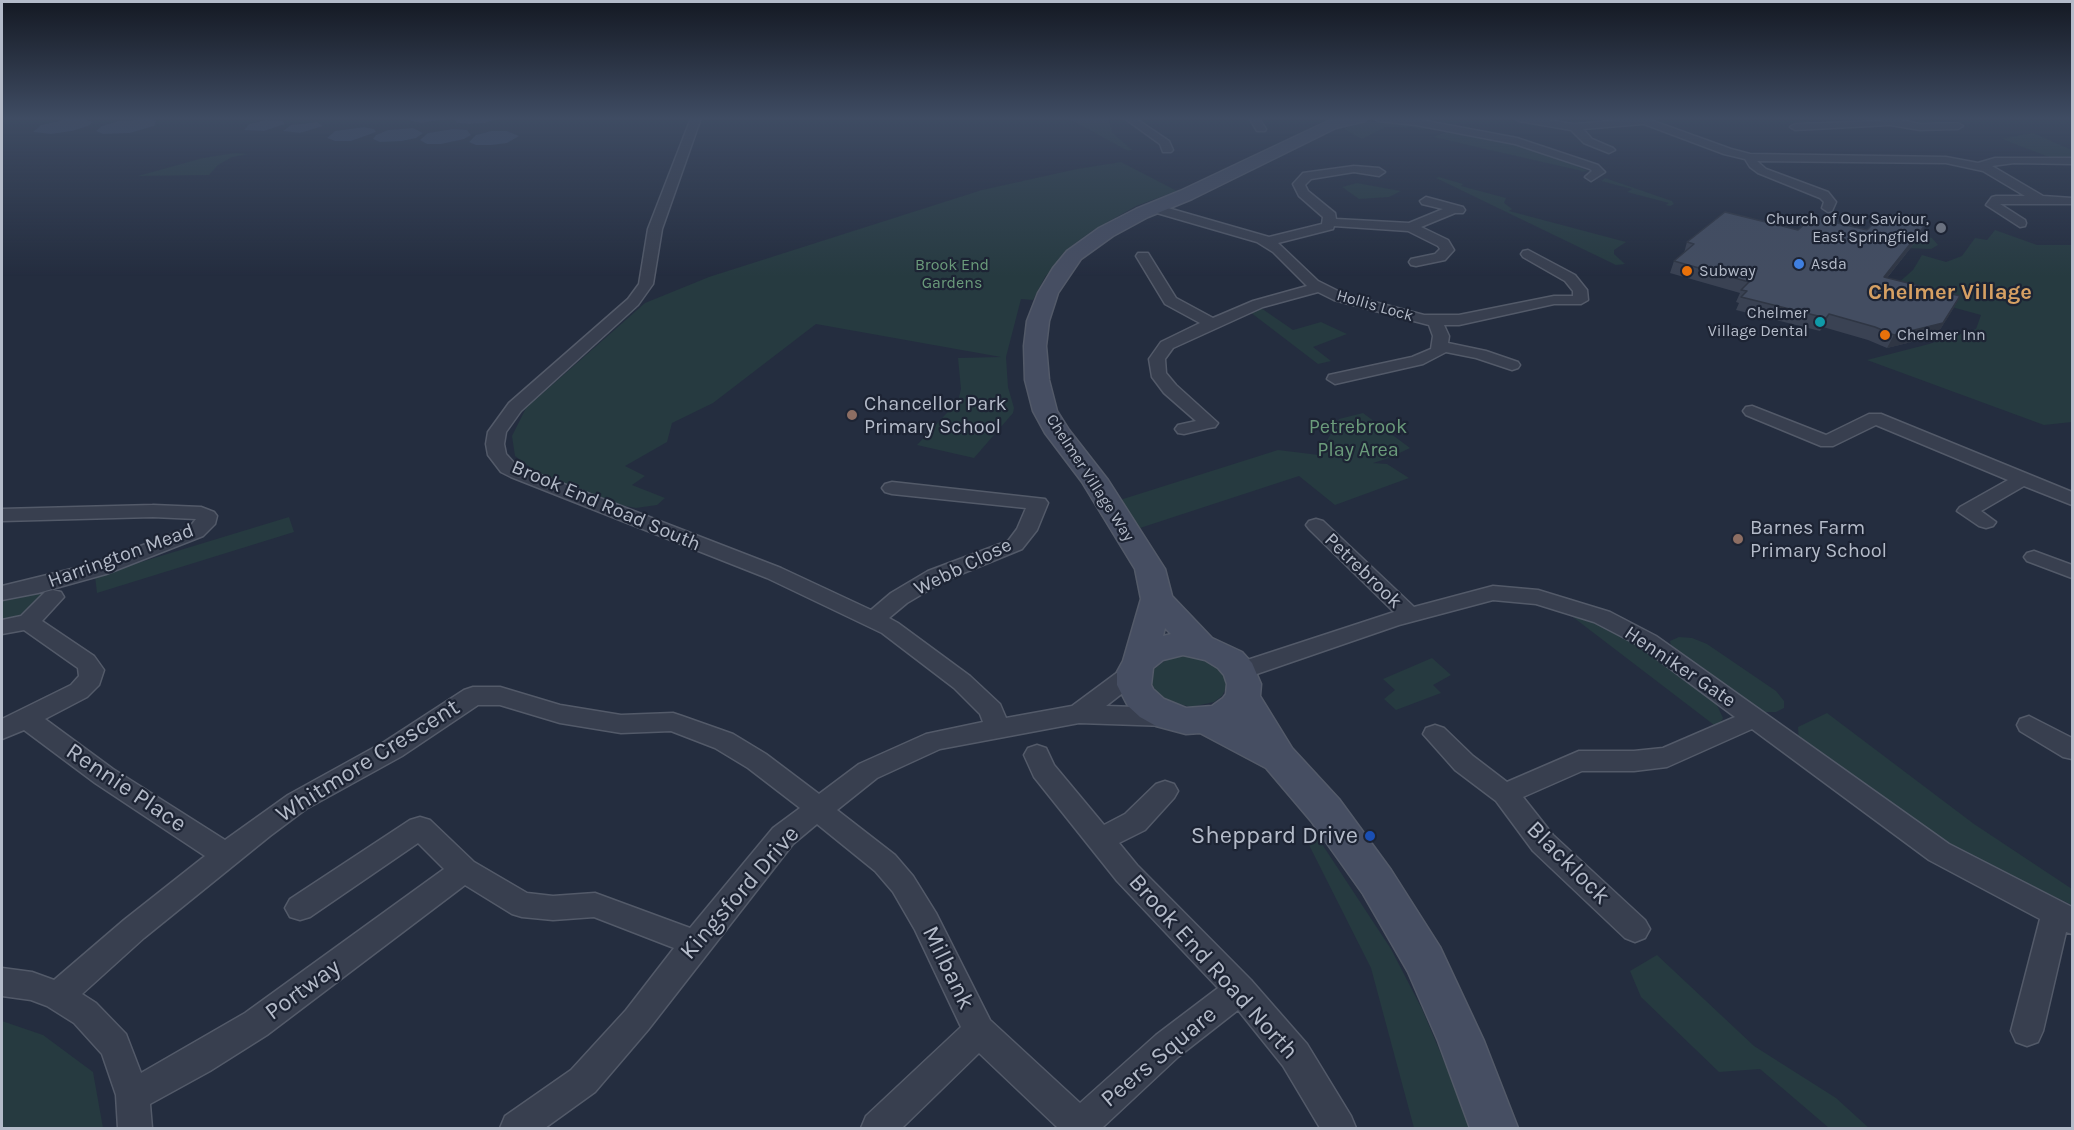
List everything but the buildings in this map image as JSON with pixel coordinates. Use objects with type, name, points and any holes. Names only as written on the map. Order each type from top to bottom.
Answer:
[{"type":"street","name":"Brook End Road South","points":[[676,171],[655,229],[646,284],[633,302],[515,407],[497,432],[495,444],[497,455],[508,468],[525,476],[774,573],[890,628],[962,682],[991,710],[998,728]]},
{"type":"street","name":"Chelmer Village Way","points":[[1200,646],[1157,599],[1150,569],[1094,480],[1058,433],[1045,411],[1037,380],[1035,346],[1038,321],[1048,293],[1060,272],[1074,255],[1106,232],[1235,171]]},
{"type":"street","points":[[1267,242],[1328,226],[1330,216],[1303,193],[1299,184],[1307,176],[1339,171]]},
{"type":"street","points":[[1367,171],[1379,172]]},
{"type":"street","points":[[1591,177],[1598,171]]},
{"type":"street","points":[[1762,171],[1824,195],[1830,202],[1828,208]]},
{"type":"street","points":[[1988,171],[2040,200]]},
{"type":"street","points":[[2020,223],[1992,206],[1996,200],[2070,201]]},
{"type":"street","points":[[1329,222],[1395,228],[1410,227],[1459,210],[1426,201]]},
{"type":"street","name":"Hollis Lock","points":[[1154,208],[1234,230],[1267,242],[1278,249],[1312,284],[1339,297],[1424,320],[1459,320],[1554,300],[1581,300],[1580,290],[1570,278],[1528,254]]},
{"type":"street","points":[[1410,227],[1443,243],[1447,250],[1440,256],[1416,262]]},
{"type":"street","points":[[1143,256],[1170,302],[1211,323]]},
{"type":"street","points":[[1184,429],[1209,423],[1170,389],[1158,374],[1157,359],[1167,345],[1211,323],[1258,304],[1320,287]]},
{"type":"street","points":[[1335,380],[1417,361],[1439,351],[1441,336],[1435,320]]},
{"type":"street","points":[[1440,346],[1480,354],[1512,364]]},
{"type":"street","points":[[1752,411],[1827,442],[1875,418],[2073,499]]},
{"type":"street","points":[[1986,522],[1967,511],[2023,479]]},
{"type":"street","name":"Webb Close","points":[[873,620],[900,598],[936,576],[1015,545],[1027,530],[1038,503],[892,488]]},
{"type":"street","name":"Harrington Mead","points":[[2,515],[153,511],[201,513],[207,516],[205,524],[196,532],[99,569],[38,586],[2,593]]},
{"type":"street","name":"Petrebrook","points":[[1317,525],[1410,615]]},
{"type":"street","points":[[2034,557],[2073,572]]},
{"type":"street","name":"Henniker Gate","points":[[1241,684],[1335,638],[1410,615],[1493,593],[1538,597],[1602,617],[1648,641],[1939,852],[2064,917]]},
{"type":"street","points":[[2,627],[28,622],[53,597]]},
{"type":"street","name":"Chelmer Village Way","points":[[1157,599],[1137,667],[1134,685],[1140,698],[1168,717],[1186,721],[1205,720],[1235,707],[1241,684]]},
{"type":"street","points":[[2,730],[79,691],[91,679],[92,670],[86,662],[28,622]]},
{"type":"street","name":"Chelmer Village Way","points":[[1137,667],[1151,652],[1166,646],[1183,644],[1200,646],[1224,656],[1279,758],[1332,819],[1377,882],[1425,961],[1461,1041],[1494,1128]]},
{"type":"street","name":"Kingsford Drive","points":[[1079,714],[1137,667]]},
{"type":"street","name":"Whitmore Crescent","points":[[58,996],[134,929],[297,802],[393,749],[473,696],[500,696],[560,714],[621,724],[673,722],[724,741],[757,761],[818,808]]},
{"type":"street","name":"Kingsford Drive","points":[[517,1128],[583,1081],[637,1020],[783,836],[868,771],[935,741],[998,728],[1079,714],[1168,717]]},
{"type":"street","name":"Rennie Place","points":[[26,718],[104,776],[226,856]]},
{"type":"street","points":[[1505,794],[1579,761],[1634,761],[1667,757],[1755,718]]},
{"type":"street","name":"Chelmer Village Way","points":[[1205,720],[1279,758]]},
{"type":"street","points":[[2029,726],[2073,750]]},
{"type":"street","name":"Blacklock","points":[[1435,734],[1464,763],[1505,794],[1543,843],[1635,929]]},
{"type":"street","name":"Brook End Road North","points":[[1036,755],[1043,770],[1101,840],[1178,928],[1240,990],[1294,1055],[1339,1128]]},
{"type":"street","points":[[1101,840],[1135,822],[1166,791]]},
{"type":"street","name":"Milbank","points":[[818,808],[833,823],[885,863],[903,884],[926,922],[979,1031],[878,1128]]},
{"type":"street","points":[[300,908],[420,828],[464,870],[522,905],[553,908],[595,905],[696,943]]},
{"type":"street","name":"Portway","points":[[133,1095],[198,1060],[256,1024],[464,870]]},
{"type":"street","points":[[2027,1031],[2064,917]]},
{"type":"street","points":[[2,982],[32,986],[58,996],[85,1013],[115,1045],[133,1095],[135,1128]]},
{"type":"street","name":"Peers Square","points":[[979,1031],[1081,1127],[1167,1046],[1240,990]]},
{"type":"green space","points":[[157,171],[213,171],[209,175],[138,176]]},
{"type":"green space","name":"Brook End Gardens","points":[[1069,171],[1138,171],[1177,191],[1136,206],[1092,231],[1069,248],[1045,277],[1033,300],[1021,299],[1006,357],[1013,413],[974,458],[917,445],[958,401],[961,389],[958,358],[1001,357],[816,324],[713,403],[672,423],[667,442],[625,466],[645,476],[632,485],[665,498],[657,505],[636,508],[621,505],[539,474],[515,456],[512,436],[526,408],[645,303],[709,277],[982,190]]},
{"type":"green space","points":[[1436,178],[1463,184],[1461,186],[1506,198],[1504,203],[1512,209],[1509,211],[1626,242],[1614,250],[1614,254],[1625,264],[1616,265]]},
{"type":"green space","points":[[1605,178],[1672,201],[1674,204],[1666,205],[1669,203],[1627,192],[1632,189],[1601,181]]},
{"type":"green space","points":[[1357,183],[1401,191],[1389,197],[1359,199],[1342,187]]},
{"type":"green space","points":[[1837,212],[1918,233],[1932,238],[1938,245],[1931,249],[1907,248],[1877,223]]},
{"type":"green space","points":[[1995,230],[2037,245],[2072,245],[2072,422],[2044,425],[1867,360],[1976,329],[1981,315],[1948,306],[1896,285],[1913,270],[1922,255],[1946,262],[1962,256],[1975,238],[1987,240]]},
{"type":"green space","points":[[1261,308],[1293,330],[1321,322],[1347,334],[1313,347],[1331,361],[1318,364],[1250,312]]},
{"type":"green space","name":"Petrebrook Play Area","points":[[1363,413],[1410,448],[1373,463],[1387,464],[1409,478],[1335,505],[1299,476],[1140,528],[1120,500],[1278,450],[1319,455],[1339,419]]},
{"type":"green space","points":[[289,517],[294,532],[97,593],[95,576]]},
{"type":"green space","points":[[53,586],[20,615],[2,620],[2,596]]},
{"type":"green space","points":[[1565,611],[1617,631],[1687,679],[1715,701],[1723,718],[1718,728]]},
{"type":"green space","points":[[1679,637],[1692,638],[1707,644],[1776,691],[1784,701],[1784,708],[1776,712],[1763,712],[1746,704],[1672,650],[1670,641]]},
{"type":"green space","points":[[1181,655],[1205,659],[1222,671],[1226,680],[1226,688],[1222,696],[1214,702],[1191,707],[1167,701],[1158,694],[1152,685],[1151,677],[1154,669],[1170,657]]},
{"type":"green space","points":[[1432,658],[1451,675],[1433,685],[1441,693],[1396,710],[1384,699],[1395,690],[1383,679]]},
{"type":"green space","points":[[1827,713],[1974,824],[2072,889],[2072,905],[1945,845],[1799,743],[1798,727]]},
{"type":"green space","points":[[1318,838],[1391,949],[1422,1009],[1470,1128],[1414,1128],[1371,968],[1307,841]]},
{"type":"green space","points":[[1657,955],[1754,1046],[1836,1098],[1869,1128],[1829,1128],[1760,1069],[1719,1072],[1641,997],[1630,971]]},
{"type":"green space","points":[[2,1021],[43,1035],[93,1072],[103,1128],[2,1128]]},
{"type":"place","name":"Church of Our Saviour, East Springfield","points":[[1941,228]]},
{"type":"place","name":"Asda","points":[[1799,264]]},
{"type":"place","name":"Subway","points":[[1687,271]]},
{"type":"place","name":"Chelmer Village Dental","points":[[1820,322]]},
{"type":"place","name":"Chelmer Inn","points":[[1885,335]]},
{"type":"place","name":"Chancellor Park Primary School","points":[[852,415]]},
{"type":"place","name":"Barnes Farm Primary School","points":[[1738,539]]},
{"type":"place","name":"Sheppard Drive","points":[[1370,836]]},
{"type":"district","name":"Chelmer Village","points":[[1950,293]]}]
